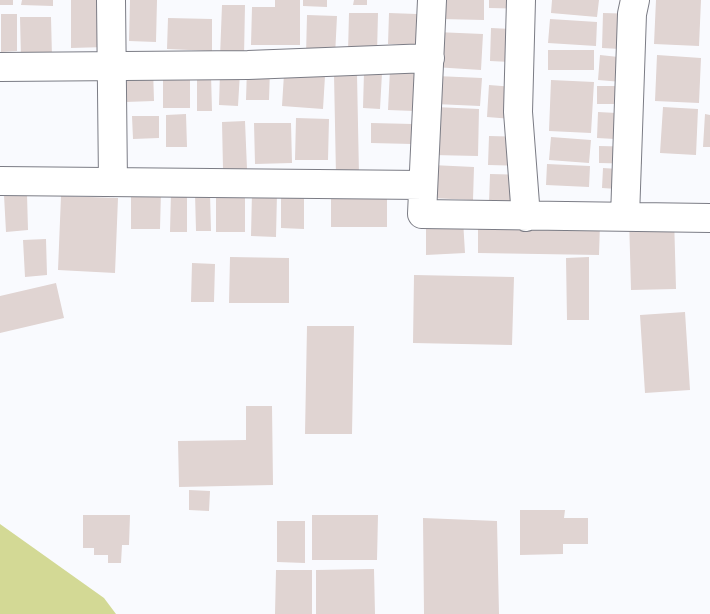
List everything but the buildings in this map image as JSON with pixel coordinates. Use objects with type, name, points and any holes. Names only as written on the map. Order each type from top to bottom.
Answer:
[{"type":"street","points":[[111,0],[113,182]]},
{"type":"street","points":[[432,0],[422,214],[526,217],[710,218]]},
{"type":"street","points":[[521,0],[518,112],[526,217]]},
{"type":"street","points":[[625,217],[634,0]]},
{"type":"street","points":[[0,67],[248,66],[430,58]]},
{"type":"street","points":[[0,181],[423,185]]},
{"type":"green space","points":[[0,524],[104,598],[116,614],[0,614]]}]
